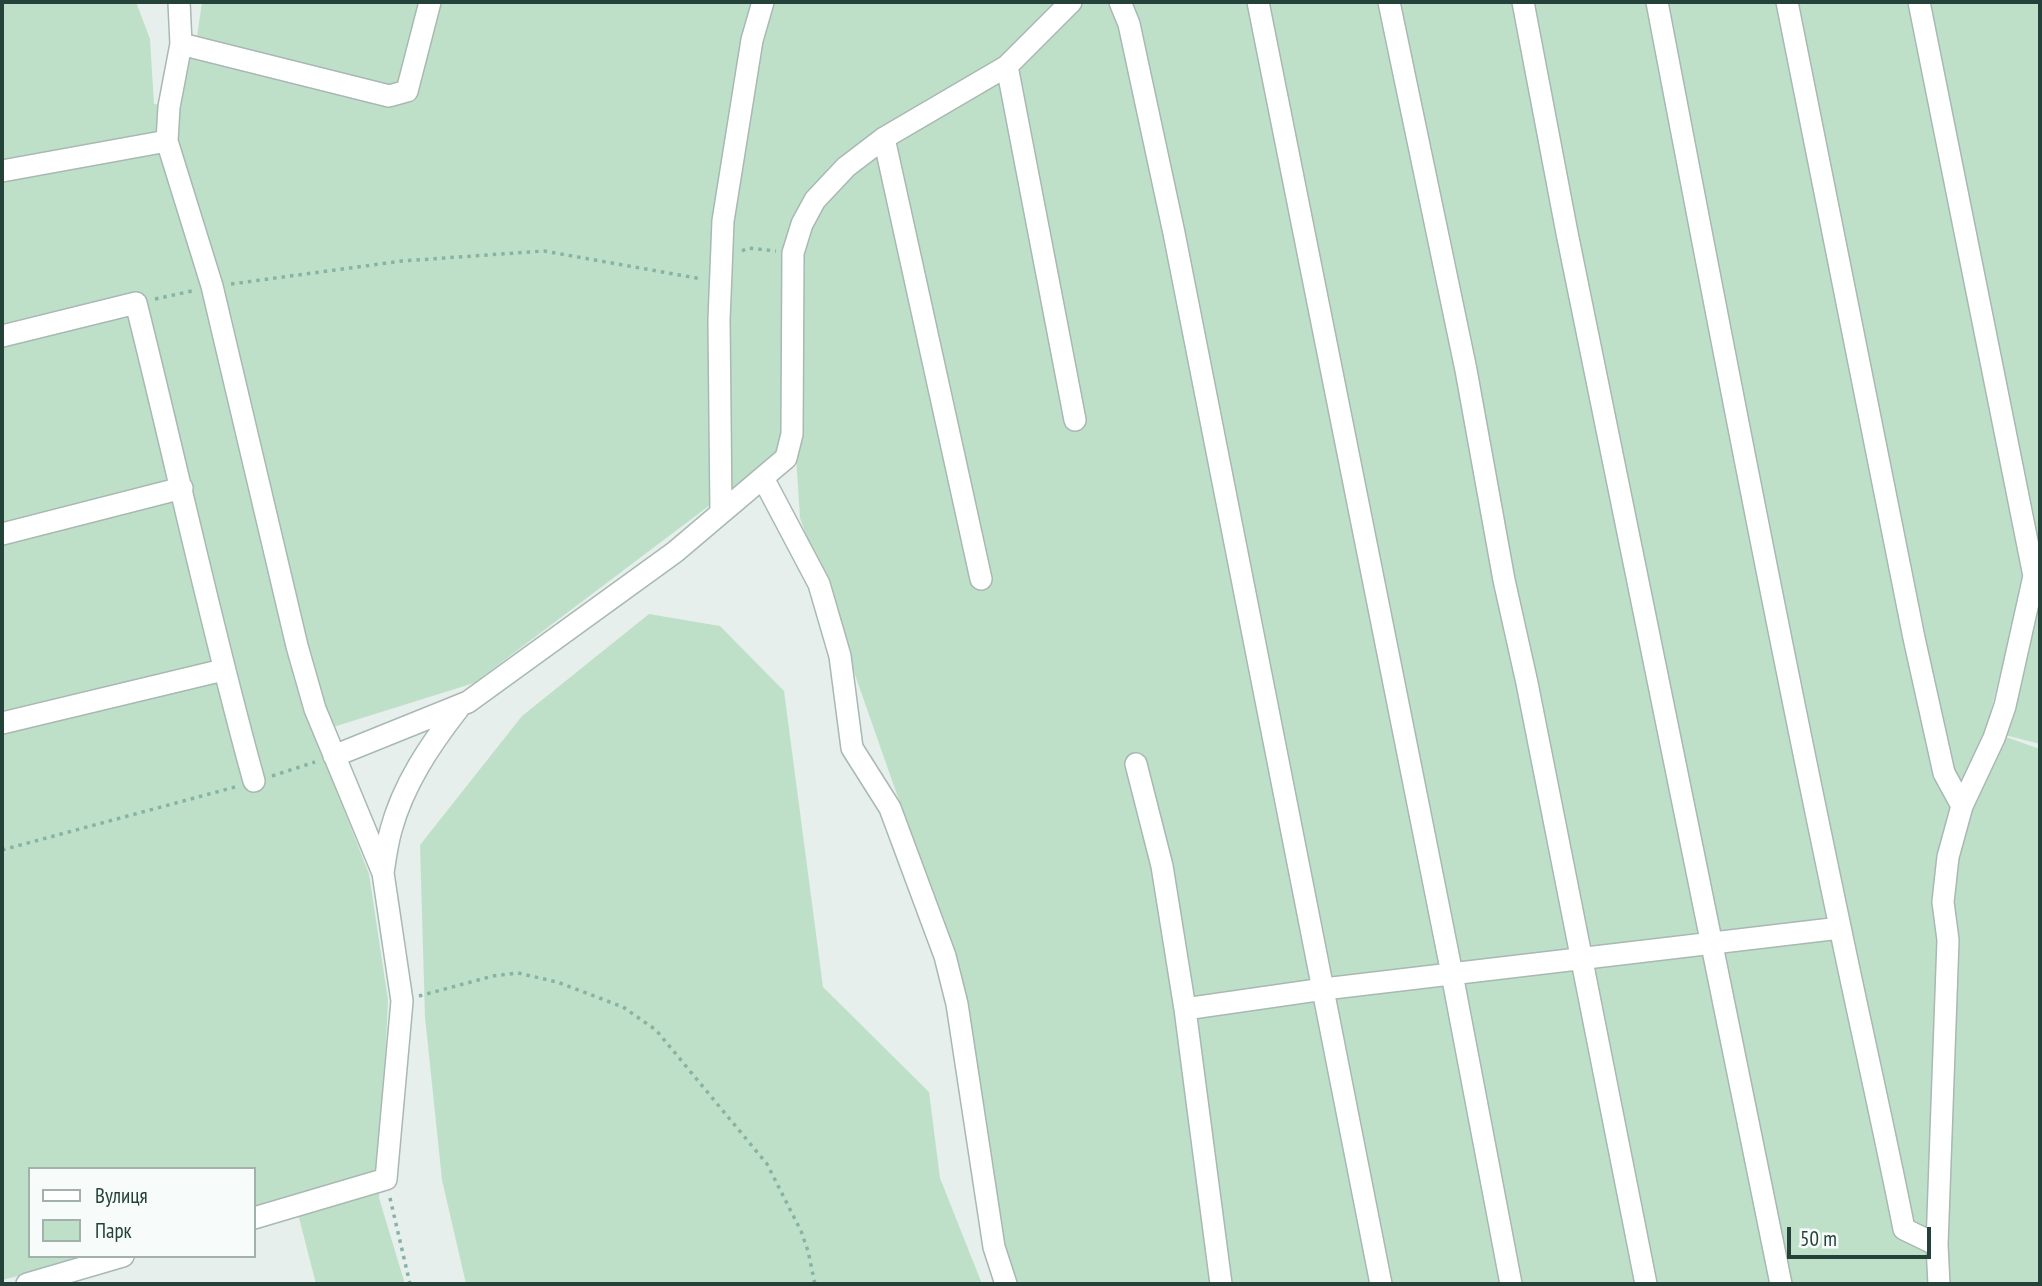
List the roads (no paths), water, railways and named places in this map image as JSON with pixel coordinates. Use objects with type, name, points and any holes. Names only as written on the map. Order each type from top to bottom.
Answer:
[{"type":"street","points":[[179,2],[181,44],[169,107],[167,141],[212,286],[297,646],[315,709],[383,873],[402,1001],[386,1179],[256,1217]]},
{"type":"street","points":[[181,44],[389,96],[407,91],[430,2]]},
{"type":"street","points":[[721,513],[719,320],[723,221],[743,89],[752,40],[763,2]]},
{"type":"street","points":[[334,756],[459,707],[675,552],[786,457],[792,435],[793,253],[802,224],[815,200],[846,167],[884,138],[1007,66],[1071,2]]},
{"type":"street","points":[[1120,2],[1129,24],[1174,233],[1381,1284]]},
{"type":"street","points":[[1258,2],[1452,974],[1511,1284]]},
{"type":"street","points":[[1389,2],[1466,370],[1504,580],[1528,683],[1646,1284]]},
{"type":"street","points":[[1523,2],[1567,233],[1781,1284]]},
{"type":"street","points":[[1657,2],[1725,358],[1903,1229],[1937,1245]]},
{"type":"street","points":[[1787,2],[1914,638],[1944,773],[1962,806]]},
{"type":"street","points":[[1919,2],[2037,570],[2005,706],[1994,738],[1962,806],[1948,857],[1943,902],[1948,940],[1937,1245],[1939,1284]]},
{"type":"street","points":[[1007,66],[1075,420]]},
{"type":"street","points":[[884,138],[981,579]]},
{"type":"street","points":[[2,171],[167,141]]},
{"type":"street","points":[[2,336],[136,303],[223,670],[254,781]]},
{"type":"street","points":[[763,478],[819,584],[840,656],[852,748],[890,808],[945,956],[957,1004],[994,1247],[1006,1284]]},
{"type":"street","points":[[2,534],[182,488]]},
{"type":"street","points":[[2,723],[223,670]]},
{"type":"street","points":[[383,873],[391,829],[402,799],[433,740],[459,707]]},
{"type":"street","points":[[1136,764],[1162,866],[1185,1009],[1221,1284]]},
{"type":"street","points":[[1185,1009],[1324,989],[1840,928]]},
{"type":"street","points":[[27,1284],[116,1258]]}]
